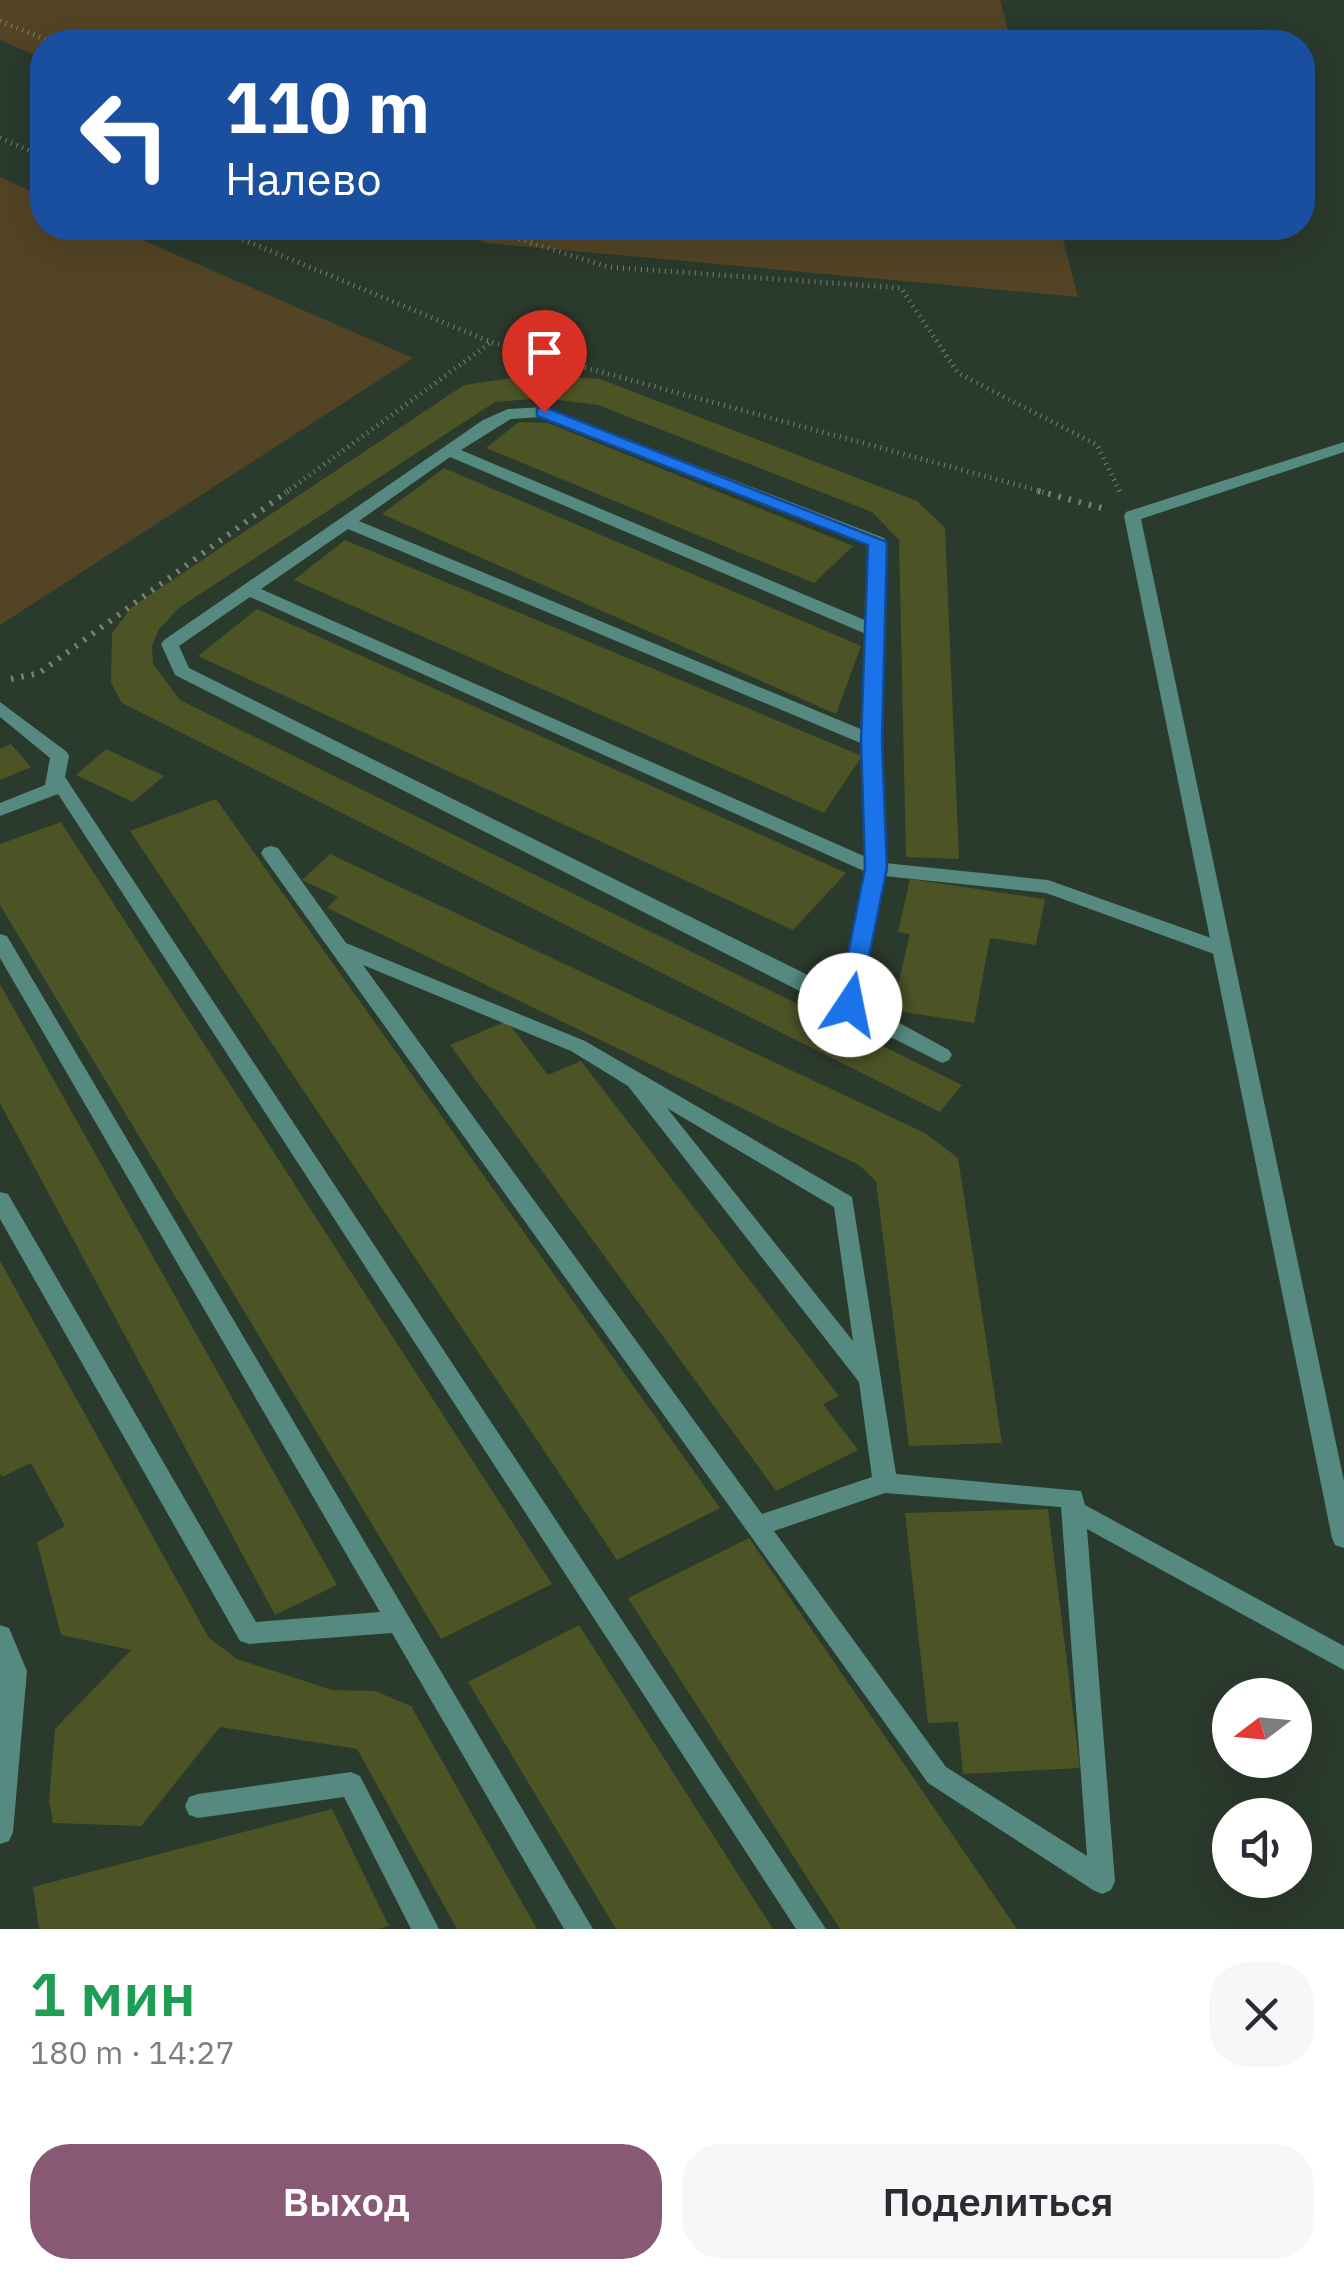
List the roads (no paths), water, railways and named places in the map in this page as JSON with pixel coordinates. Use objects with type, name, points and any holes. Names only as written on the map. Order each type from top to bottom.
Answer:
[{"type":"street","points":[[850,1005],[876,868],[872,741],[878,542],[544,412],[508,414],[170,644],[182,671],[850,1005],[942,1055]]},
{"type":"street","points":[[1344,447],[1132,516],[1344,1538]]},
{"type":"street","points":[[449,451],[875,631]]},
{"type":"street","points":[[347,522],[872,741]]},
{"type":"street","points":[[248,590],[876,868],[1048,887],[1221,948]]},
{"type":"street","points":[[0,708],[60,756],[54,788],[0,810]]},
{"type":"street","points":[[56,777],[812,1929]]},
{"type":"street","points":[[271,853],[937,1775],[1102,1881],[1072,1498],[884,1483],[758,1526]]},
{"type":"street","points":[[0,941],[578,1929]]},
{"type":"street","points":[[340,948],[578,1046],[844,1203],[884,1483]]},
{"type":"street","points":[[629,1076],[870,1380]]},
{"type":"street","points":[[0,1200],[249,1632],[399,1622]]},
{"type":"street","points":[[1073,1510],[1344,1658]]},
{"type":"street","points":[[0,1636],[14,1671],[0,1832]]},
{"type":"street","points":[[198,1806],[351,1784],[425,1929]]}]
